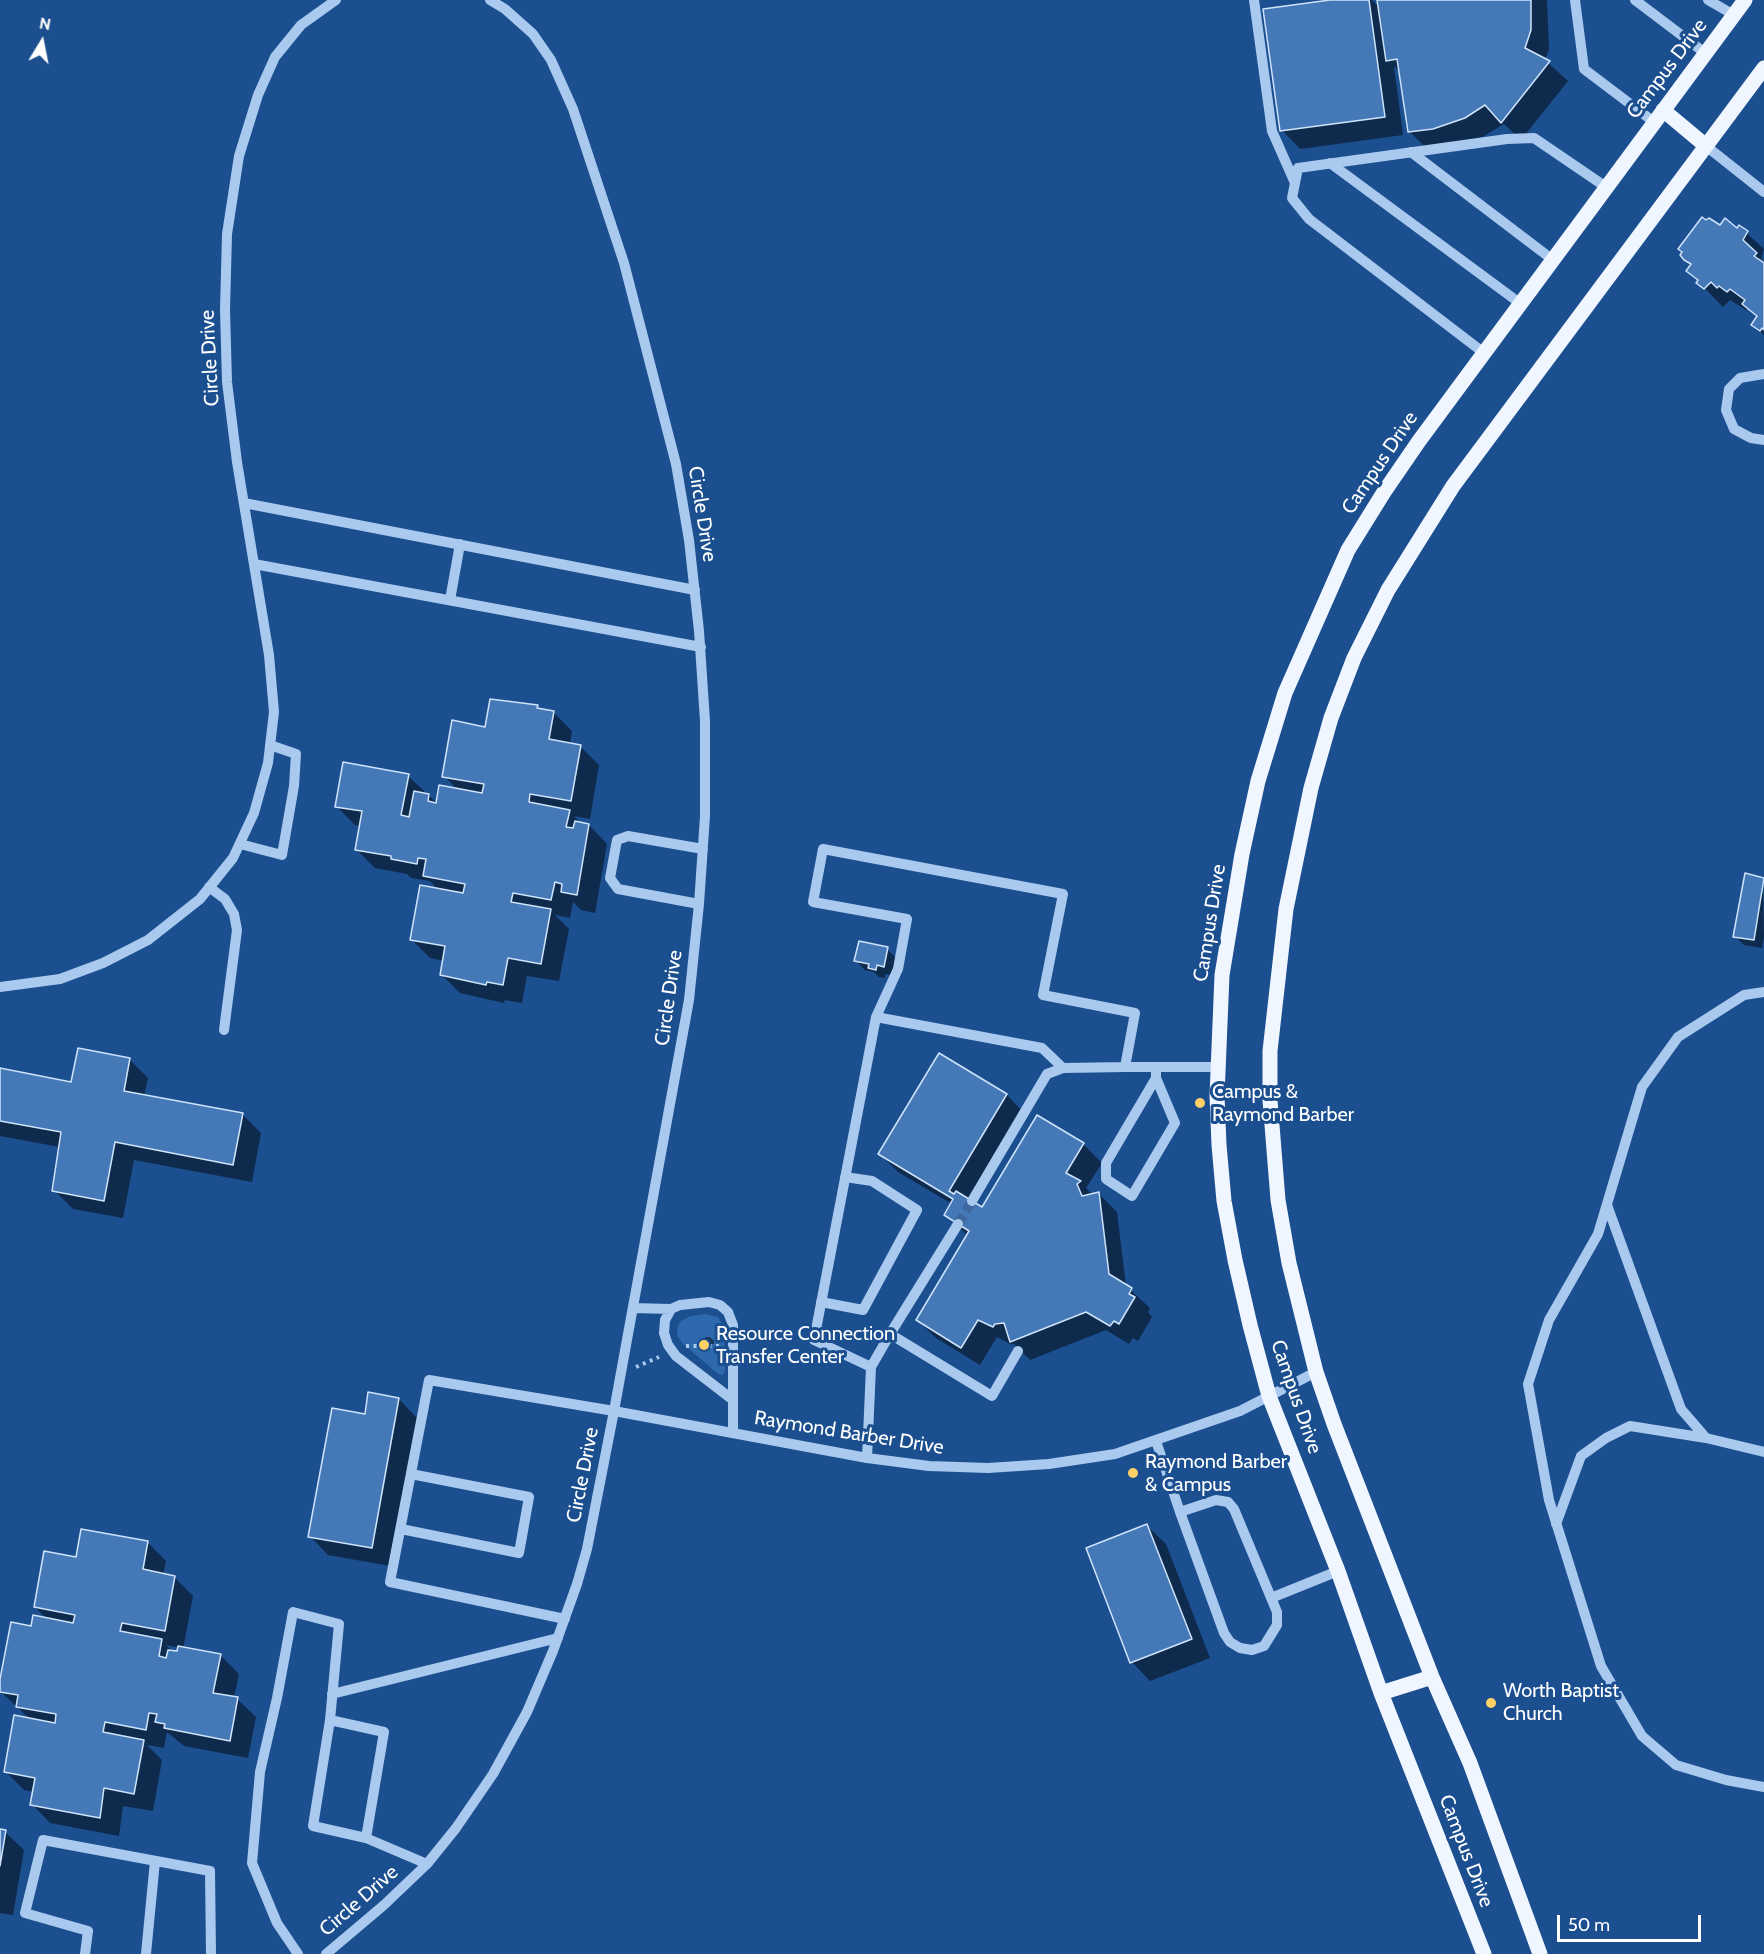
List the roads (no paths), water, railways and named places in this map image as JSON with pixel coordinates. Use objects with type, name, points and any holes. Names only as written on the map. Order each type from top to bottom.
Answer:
[{"type":"main road","name":"Campus Drive","points":[[1484,1954],[1269,1396],[1234,1260],[1224,1201],[1219,1145],[1218,1067],[1222,975],[1232,906],[1258,781],[1285,693],[1348,550],[1419,441],[1745,0]]},
{"type":"main road","name":"Campus Drive","points":[[1540,1954],[1470,1764],[1432,1677],[1334,1424],[1316,1372],[1289,1263],[1278,1200],[1270,1100],[1270,1051],[1286,909],[1311,788],[1331,718],[1354,658],[1388,590],[1453,486],[1764,68]]},
{"type":"main road","points":[[1658,116],[1706,146]]},
{"type":"main road","points":[[1382,1693],[1432,1677]]},
{"type":"street","name":"Circle Drive","points":[[0,987],[60,979],[103,963],[148,940],[200,899],[233,858],[254,813],[268,763],[274,712],[270,667],[227,382],[225,310],[227,234],[240,156],[258,95],[275,57],[301,25],[336,0]]},
{"type":"street","name":"Circle Drive","points":[[326,1954],[384,1905],[427,1864],[456,1828],[493,1774],[527,1712],[565,1619],[587,1549],[614,1411],[689,1000],[699,904],[705,816],[705,721],[695,590],[676,464],[624,263],[573,109],[551,60],[533,34],[505,9],[490,0]]},
{"type":"street","points":[[1254,0],[1272,131],[1295,183]]},
{"type":"street","points":[[1575,0],[1584,69],[1658,116]]},
{"type":"street","points":[[1635,0],[1705,52]]},
{"type":"street","points":[[1708,0],[1734,15]]},
{"type":"street","points":[[1484,353],[1309,219],[1292,198],[1298,168],[1507,139],[1534,138],[1606,187]]},
{"type":"street","points":[[1706,146],[1764,192]]},
{"type":"street","points":[[1411,152],[1553,260]]},
{"type":"street","points":[[1329,163],[1521,304]]},
{"type":"street","points":[[1764,374],[1740,378],[1729,389],[1726,410],[1734,429],[1750,438],[1764,440]]},
{"type":"street","points":[[244,503],[695,590]]},
{"type":"street","points":[[450,600],[460,544]]},
{"type":"street","points":[[254,564],[700,646]]},
{"type":"street","points":[[240,844],[282,855],[297,754],[270,746]]},
{"type":"street","points":[[699,904],[618,889],[610,878],[617,840],[628,836],[703,849]]},
{"type":"street","points":[[871,1367],[814,1340],[876,1017],[898,969],[907,920],[813,902],[823,849],[1063,894],[1043,995],[1136,1013],[1125,1067]]},
{"type":"street","points":[[209,887],[225,899],[234,915],[237,930],[224,1030]]},
{"type":"street","points":[[1764,992],[1744,995],[1678,1037],[1642,1087],[1598,1234],[1549,1320],[1528,1384],[1549,1500],[1601,1666],[1642,1736],[1676,1765],[1726,1780],[1764,1787]]},
{"type":"street","points":[[876,1017],[1042,1048],[1064,1068]]},
{"type":"street","points":[[972,1201],[1047,1074],[1064,1068],[1125,1067],[1156,1073],[1218,1067]]},
{"type":"street","points":[[1156,1073],[1175,1123],[1132,1196],[1107,1179],[1106,1163],[1156,1073]]},
{"type":"street","points":[[821,1302],[863,1310],[917,1210],[872,1181],[845,1177]]},
{"type":"street","points":[[1607,1205],[1682,1409],[1706,1438]]},
{"type":"street","points":[[867,1458],[871,1367],[958,1224]]},
{"type":"street","points":[[633,1308],[671,1309],[680,1305],[709,1302],[720,1305],[728,1312],[733,1325],[734,1433]]},
{"type":"street","points":[[671,1309],[665,1320],[664,1333],[668,1345],[676,1356],[733,1400]]},
{"type":"street","points":[[890,1335],[992,1396],[1018,1351]]},
{"type":"street","name":"Raymond Barber Drive","points":[[411,1474],[429,1380],[614,1411],[867,1458],[929,1466],[988,1468],[1049,1464],[1104,1455],[1156,1441],[1240,1411],[1316,1372]]},
{"type":"street","points":[[1556,1524],[1581,1456],[1606,1438],[1630,1426],[1706,1438],[1764,1452]]},
{"type":"street","points":[[1156,1441],[1180,1512],[1224,1633],[1230,1642],[1240,1648],[1252,1650],[1264,1646],[1277,1625],[1276,1612],[1234,1509],[1228,1502],[1216,1500],[1180,1512]]},
{"type":"street","points":[[401,1529],[519,1553],[529,1497],[411,1474],[390,1582],[565,1619]]},
{"type":"street","points":[[1271,1599],[1338,1572]]},
{"type":"street","points":[[298,1954],[276,1923],[252,1863],[260,1772],[278,1698],[293,1612],[339,1623],[330,1720],[313,1826],[366,1838],[427,1864]]},
{"type":"street","points":[[332,1694],[558,1638]]},
{"type":"street","points":[[330,1720],[384,1732],[366,1838]]},
{"type":"street","points":[[85,1954],[88,1931],[25,1913],[43,1840],[210,1871],[211,1954]]},
{"type":"street","points":[[146,1954],[156,1861]]},
{"type":"tunnel","points":[[958,1224],[972,1201]]},
{"type":"place","name":"Campus & Raymond Barber","points":[[1200,1103]]},
{"type":"place","name":"Resource Connection Transfer Center","points":[[704,1345]]},
{"type":"place","name":"Raymond Barber & Campus","points":[[1133,1473]]},
{"type":"place","name":"Worth Baptist Church","points":[[1491,1703]]}]
